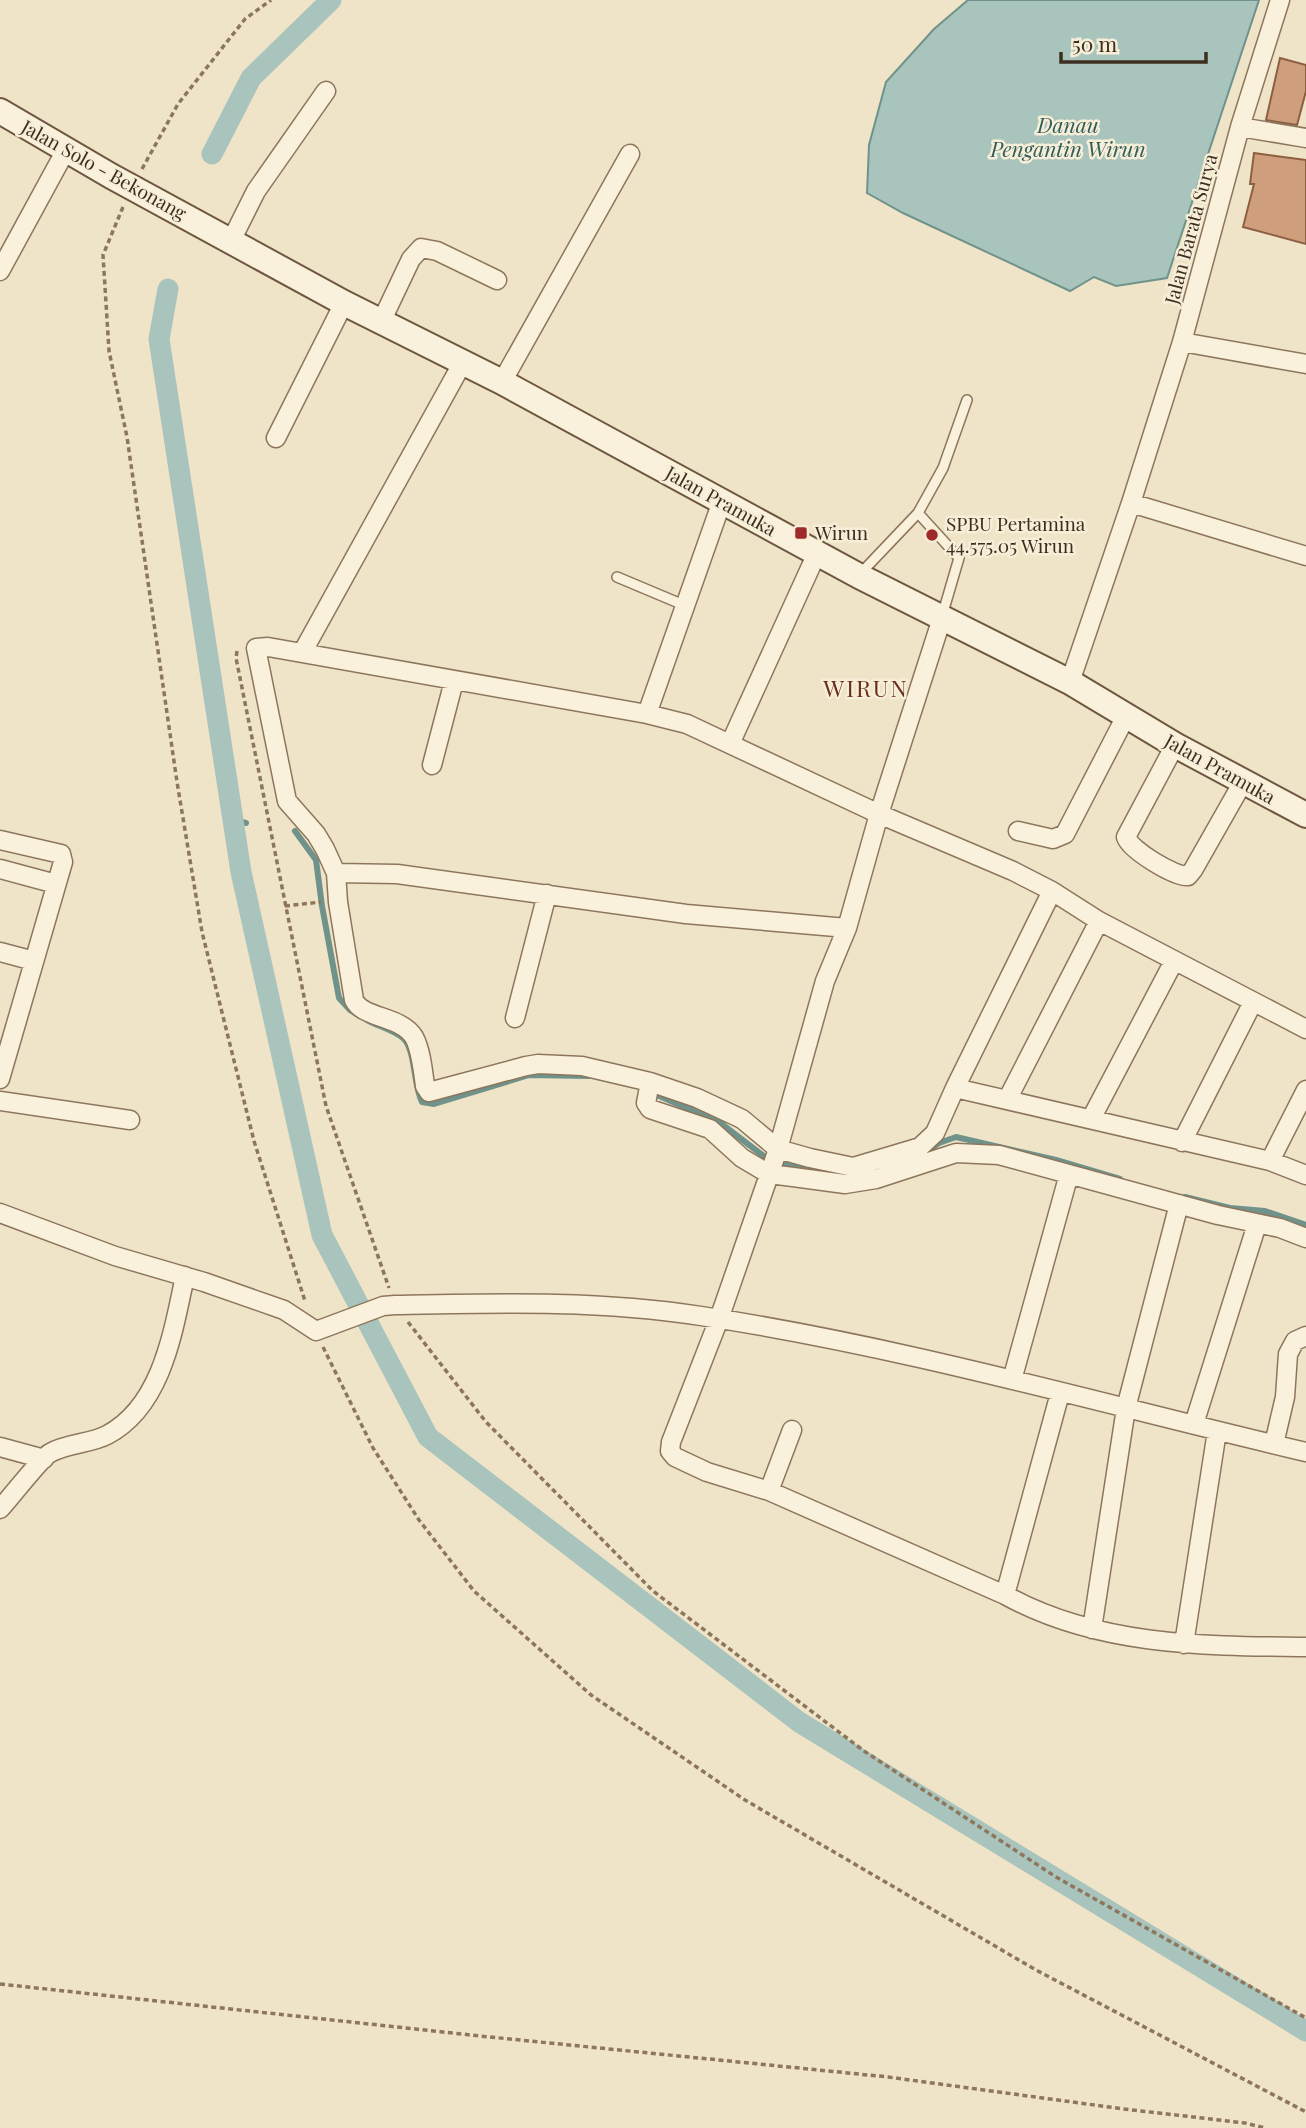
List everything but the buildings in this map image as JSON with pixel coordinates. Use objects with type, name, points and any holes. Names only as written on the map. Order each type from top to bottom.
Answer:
[{"type":"main road","name":"Jalan Solo - Bekonang","points":[[0,111],[111,176],[209,228]]},
{"type":"main road","name":"Jalan Pramuka","points":[[209,228],[344,303],[502,382],[859,576],[1070,682],[1175,745],[1306,816]]},
{"type":"street","name":"Jalan Barata Surya","points":[[1070,682],[1182,342],[1240,127],[1280,0]]},
{"type":"street","points":[[231,241],[256,191],[326,92]]},
{"type":"street","points":[[1240,127],[1306,138]]},
{"type":"street","points":[[0,271],[66,148]]},
{"type":"street","points":[[502,382],[629,154]]},
{"type":"street","points":[[382,320],[411,259],[421,248],[438,251],[497,280]]},
{"type":"street","points":[[276,438],[344,303]]},
{"type":"street","points":[[1182,342],[1306,365]]},
{"type":"street","points":[[302,653],[463,362]]},
{"type":"street","points":[[647,714],[722,501]]},
{"type":"street","points":[[1131,503],[1306,556]]},
{"type":"street","points":[[730,744],[817,553]]},
{"type":"street","points":[[942,618],[847,928],[825,981],[773,1161],[670,1451],[675,1457],[707,1472],[769,1491],[1029,1608],[1092,1629],[1184,1644],[1306,1647]]},
{"type":"street","points":[[1306,1029],[1099,921],[1052,891],[1013,871],[880,814],[687,724],[647,714],[268,647],[256,648],[287,802],[320,842],[336,873],[354,1000],[357,1006],[386,1017],[414,1037],[425,1086],[429,1092],[538,1064],[582,1066],[648,1088],[697,1098],[742,1119],[773,1161],[845,1184],[876,1179],[956,1153],[974,1152],[999,1156],[1179,1205],[1280,1228],[1306,1238]]},
{"type":"street","points":[[432,765],[454,681]]},
{"type":"street","points":[[1018,831],[1053,839],[1065,834],[1126,716]]},
{"type":"street","points":[[1175,745],[1126,837],[1132,848],[1174,873],[1188,876],[1194,870],[1243,782]]},
{"type":"street","points":[[0,839],[61,854],[63,862],[0,1079]]},
{"type":"street","points":[[0,869],[56,884]]},
{"type":"street","points":[[336,873],[397,874],[686,914],[847,928]]},
{"type":"street","points":[[648,1088],[647,1106],[650,1109],[710,1129],[742,1158],[853,1167],[920,1147],[935,1133],[1052,891]]},
{"type":"street","points":[[515,1018],[547,894]]},
{"type":"street","points":[[1007,1100],[1099,921]]},
{"type":"street","points":[[0,952],[34,961]]},
{"type":"street","points":[[1091,1119],[1174,961]]},
{"type":"street","points":[[1182,1142],[1253,1002]]},
{"type":"street","points":[[955,1088],[1270,1161],[1306,1175]]},
{"type":"street","points":[[1270,1161],[1306,1090]]},
{"type":"street","points":[[0,1101],[130,1120]]},
{"type":"street","points":[[1012,1380],[1069,1174]]},
{"type":"street","points":[[1092,1629],[1126,1408],[1179,1205]]},
{"type":"street","points":[[0,1213],[116,1256],[284,1310],[316,1331],[389,1305],[570,1303],[719,1319],[857,1343],[1306,1452]]},
{"type":"street","points":[[1194,1424],[1257,1224]]},
{"type":"street","points":[[0,1508],[48,1453],[106,1436],[132,1418],[150,1390],[162,1364],[173,1334],[185,1276]]},
{"type":"street","points":[[1274,1444],[1285,1397],[1288,1354],[1295,1340],[1306,1336]]},
{"type":"street","points":[[1005,1595],[1060,1393]]},
{"type":"street","points":[[769,1491],[792,1430]]},
{"type":"street","points":[[1184,1644],[1217,1432]]},
{"type":"street","points":[[0,1447],[44,1459]]},
{"type":"lane","points":[[859,576],[918,513],[943,468],[967,400]]},
{"type":"lane","points":[[918,513],[959,558],[942,618]]},
{"type":"lane","points":[[617,577],[687,606]]},
{"type":"path","points":[[132,186],[178,104],[245,19],[271,0]]},
{"type":"path","points":[[256,648],[243,648],[237,651],[236,658],[285,906],[326,1106],[389,1305],[486,1422],[653,1591],[864,1751],[1056,1877],[1306,2018]]},
{"type":"path","points":[[285,906],[312,902]]},
{"type":"path","points":[[0,1984],[888,2077],[1245,2123],[1265,2128]]},
{"type":"water","name":"Danau Pengantin Wirun","points":[[968,0],[1259,0],[1167,278],[1116,286],[1094,277],[1070,291],[903,213],[867,193],[869,145],[886,82],[934,29]]},
{"type":"waterway","points":[[212,154],[251,78],[331,0]]},
{"type":"waterway","points":[[168,289],[159,339],[241,872],[322,1235],[428,1437],[799,1722],[1306,2031]]},
{"type":"waterway","points":[[233,820],[246,823]]},
{"type":"waterway","points":[[295,831],[316,860],[339,998],[358,1015]]},
{"type":"waterway","points":[[367,1020],[395,1033],[407,1043],[422,1102],[434,1104],[529,1075],[589,1076]]},
{"type":"waterway","points":[[650,1092],[719,1122],[765,1157],[782,1164],[823,1172],[853,1174]]},
{"type":"waterway","points":[[927,1151],[956,1137],[1056,1160],[1120,1179]]},
{"type":"waterway","points":[[1185,1197],[1230,1208],[1265,1211],[1306,1225]]},
{"type":"place","name":"Wirun","points":[[801,533]]},
{"type":"place","name":"SPBU Pertamina 44.575.05 Wirun","points":[[932,535]]},
{"type":"district","name":"WIRUN","points":[[866,689]]}]
